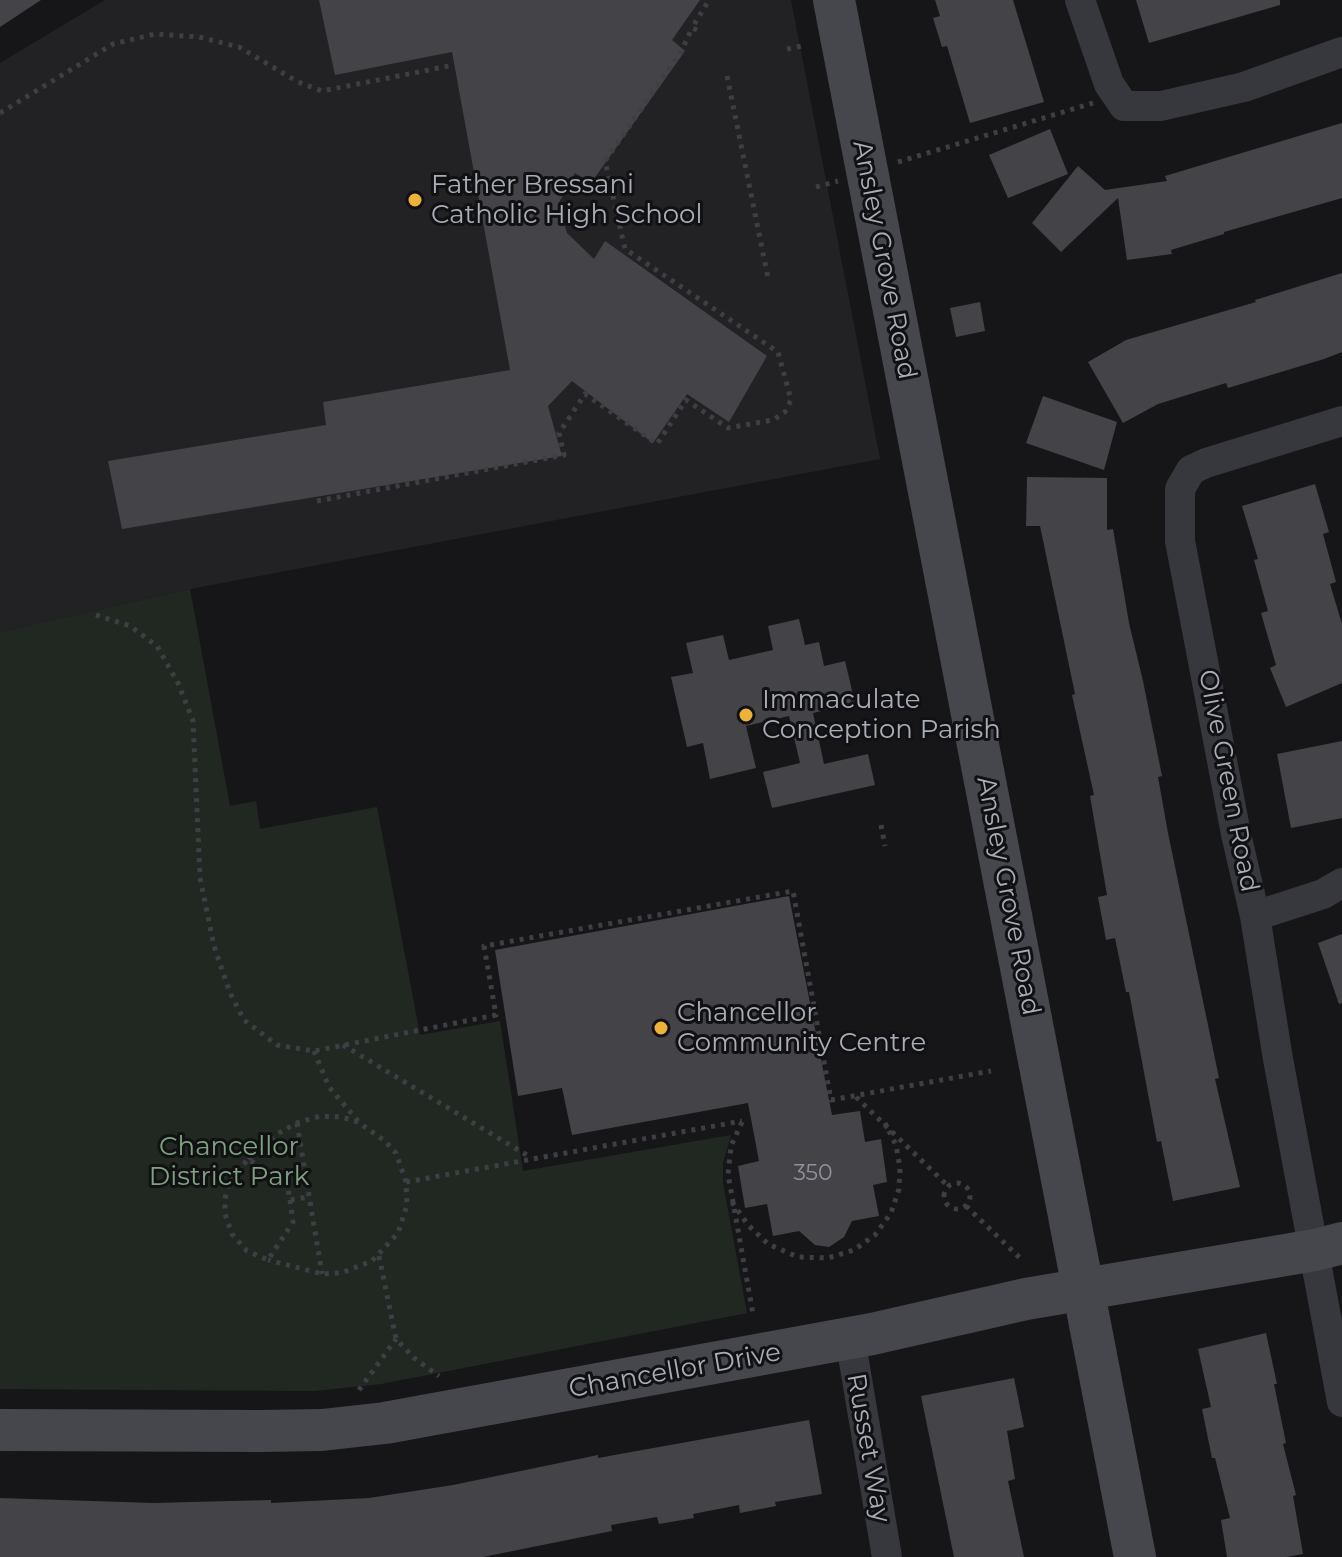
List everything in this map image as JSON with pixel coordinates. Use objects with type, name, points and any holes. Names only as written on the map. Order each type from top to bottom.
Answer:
[{"type":"street","name":"Ansley Grove Road","points":[[834,0],[1135,1557]]},
{"type":"street","points":[[1080,0],[1109,84],[1124,106],[1161,106],[1244,87],[1342,52]]},
{"type":"street","name":"Olive Green Road","points":[[1342,421],[1206,463],[1191,470],[1180,489],[1180,541],[1236,834],[1255,916],[1278,1059],[1329,1246],[1342,1402]]},
{"type":"street","points":[[1255,916],[1323,894],[1342,883]]},
{"type":"street","name":"Chancellor Drive","points":[[0,1430],[261,1431],[353,1426],[457,1411],[850,1338],[1026,1299],[1329,1246]]},
{"type":"street","name":"Russet Way","points":[[850,1338],[887,1557]]},
{"type":"path","points":[[317,501],[564,455],[559,433],[585,394],[657,444],[686,400],[728,428],[773,420],[785,412],[791,400],[778,352],[625,249],[605,161],[681,52],[709,0]]},
{"type":"path","points":[[0,113],[113,44],[155,34],[199,37],[229,44],[298,82],[322,91],[449,66]]},
{"type":"path","points":[[787,49],[802,46]]},
{"type":"path","points":[[727,76],[768,278]]},
{"type":"path","points":[[898,162],[1093,103]]},
{"type":"path","points":[[816,187],[843,179]]},
{"type":"path","points":[[96,615],[130,626],[157,646],[178,683],[193,721],[200,878],[214,946],[230,993],[244,1020],[277,1045],[314,1051],[496,1015],[484,946],[793,891],[831,1100],[991,1071]]},
{"type":"path","points":[[881,825],[885,846]]},
{"type":"path","points":[[342,1045],[532,1158]]},
{"type":"path","points":[[314,1051],[329,1087],[358,1122]]},
{"type":"path","points":[[855,1096],[948,1186]]},
{"type":"path","points":[[320,1116],[342,1117],[358,1122],[371,1129],[396,1153],[406,1182],[407,1205],[403,1220],[398,1233],[379,1256],[357,1269],[322,1274],[268,1260],[239,1243],[225,1214],[228,1184],[248,1159],[277,1134],[297,1123],[320,1116]]},
{"type":"path","points":[[406,1182],[742,1121],[731,1146],[728,1174],[753,1314]]},
{"type":"path","points":[[297,1123],[322,1274]]},
{"type":"path","points":[[732,1202],[748,1225],[768,1244],[798,1257],[828,1258],[854,1250],[875,1235],[891,1213],[899,1189],[900,1168],[896,1145],[885,1123]]},
{"type":"path","points":[[248,1159],[287,1184],[293,1222],[268,1260]]},
{"type":"path","points":[[957,1183],[968,1188],[970,1196],[966,1206],[957,1210],[948,1206],[944,1196],[948,1186],[957,1183]]},
{"type":"path","points":[[290,1200],[309,1197]]},
{"type":"path","points":[[966,1206],[1020,1258]]},
{"type":"path","points":[[379,1256],[396,1339],[414,1358],[439,1376]]},
{"type":"path","points":[[359,1390],[396,1339]]},
{"type":"shaded area","name":"Father Bressani Catholic High School","points":[[105,0],[791,0],[880,459],[190,589],[0,632],[0,63]]},
{"type":"green space","name":"Chancellor District Park","points":[[190,589],[230,806],[256,801],[260,829],[377,807],[420,1035],[500,1021],[523,1171],[731,1135],[723,1163],[723,1183],[747,1313],[381,1384],[314,1391],[0,1389],[0,632]]},
{"type":"building","points":[[0,0],[41,0],[0,27]]},
{"type":"building","points":[[319,0],[700,0],[672,40],[685,51],[591,183],[575,173],[559,203],[567,233],[594,259],[605,241],[767,356],[729,422],[687,394],[653,443],[572,381],[548,406],[562,456],[122,529],[108,461],[326,425],[323,402],[510,370],[452,52],[335,75]]},
{"type":"building","points":[[935,0],[1013,0],[1044,102],[970,123],[947,46],[942,47],[933,18],[940,16]]},
{"type":"building","points":[[1136,0],[1280,0],[1280,5],[1149,43]]},
{"type":"building","points":[[1342,123],[1342,198],[1224,232],[1171,250],[1172,254],[1127,260],[1118,198],[1061,252],[1032,223],[1078,166],[1105,190],[1167,181],[1165,176]]},
{"type":"building","points":[[1050,129],[1068,174],[1008,198],[989,155]]},
{"type":"building","points":[[1342,273],[1342,352],[1324,359],[1228,388],[1226,383],[1158,404],[1123,423],[1088,362],[1126,340]]},
{"type":"building","points":[[980,302],[985,331],[956,337],[950,308]]},
{"type":"building","points":[[1043,396],[1117,422],[1104,470],[1026,443]]},
{"type":"building","points":[[1027,477],[1107,478],[1107,530],[1113,529],[1129,623],[1162,776],[1158,777],[1168,833],[1219,1078],[1215,1079],[1240,1187],[1173,1201],[1161,1141],[1157,1142],[1129,992],[1126,992],[1115,938],[1106,940],[1098,897],[1107,895],[1090,796],[1094,795],[1040,526],[1026,526]]},
{"type":"building","points":[[1315,484],[1329,532],[1323,534],[1336,582],[1330,584],[1342,624],[1342,683],[1286,707],[1270,668],[1276,665],[1261,613],[1268,611],[1254,560],[1258,559],[1242,506]]},
{"type":"building","name":"Immaculate Conception Parish","points":[[799,619],[805,645],[819,642],[824,666],[845,661],[855,703],[813,713],[824,764],[868,754],[875,785],[772,808],[763,772],[800,763],[789,716],[746,726],[756,768],[710,779],[703,743],[687,747],[671,677],[693,673],[686,643],[723,635],[729,660],[773,650],[768,626]]},
{"type":"building","points":[[1342,741],[1342,818],[1291,828],[1277,754]]},
{"type":"building","name":"Chancellor Community Centre","points":[[789,896],[832,1115],[860,1111],[865,1142],[881,1139],[887,1182],[873,1185],[879,1216],[852,1221],[844,1237],[829,1247],[815,1245],[799,1231],[773,1236],[767,1204],[745,1208],[738,1166],[759,1161],[748,1103],[572,1135],[562,1088],[518,1096],[495,950]]},
{"type":"building","points":[[1342,934],[1342,1003],[1339,1004],[1318,943]]},
{"type":"building","points":[[1266,1333],[1277,1384],[1274,1384],[1286,1443],[1283,1444],[1296,1495],[1293,1496],[1303,1554],[1227,1557],[1221,1520],[1230,1518],[1215,1458],[1212,1458],[1202,1409],[1211,1407],[1198,1349]]},
{"type":"building","points":[[1014,1378],[1024,1427],[1007,1431],[1015,1479],[1008,1481],[1024,1557],[954,1557],[921,1396]]},
{"type":"building","points":[[809,1420],[822,1494],[775,1502],[776,1506],[740,1513],[739,1505],[659,1524],[657,1517],[611,1525],[612,1531],[483,1557],[0,1557],[0,1498],[153,1503],[271,1500],[271,1503],[369,1498]]},
{"type":"place","name":"Father Bressani Catholic High School","points":[[415,200]]},
{"type":"place","name":"Immaculate Conception Parish","points":[[746,715]]},
{"type":"place","name":"Chancellor Community Centre","points":[[661,1028]]}]
